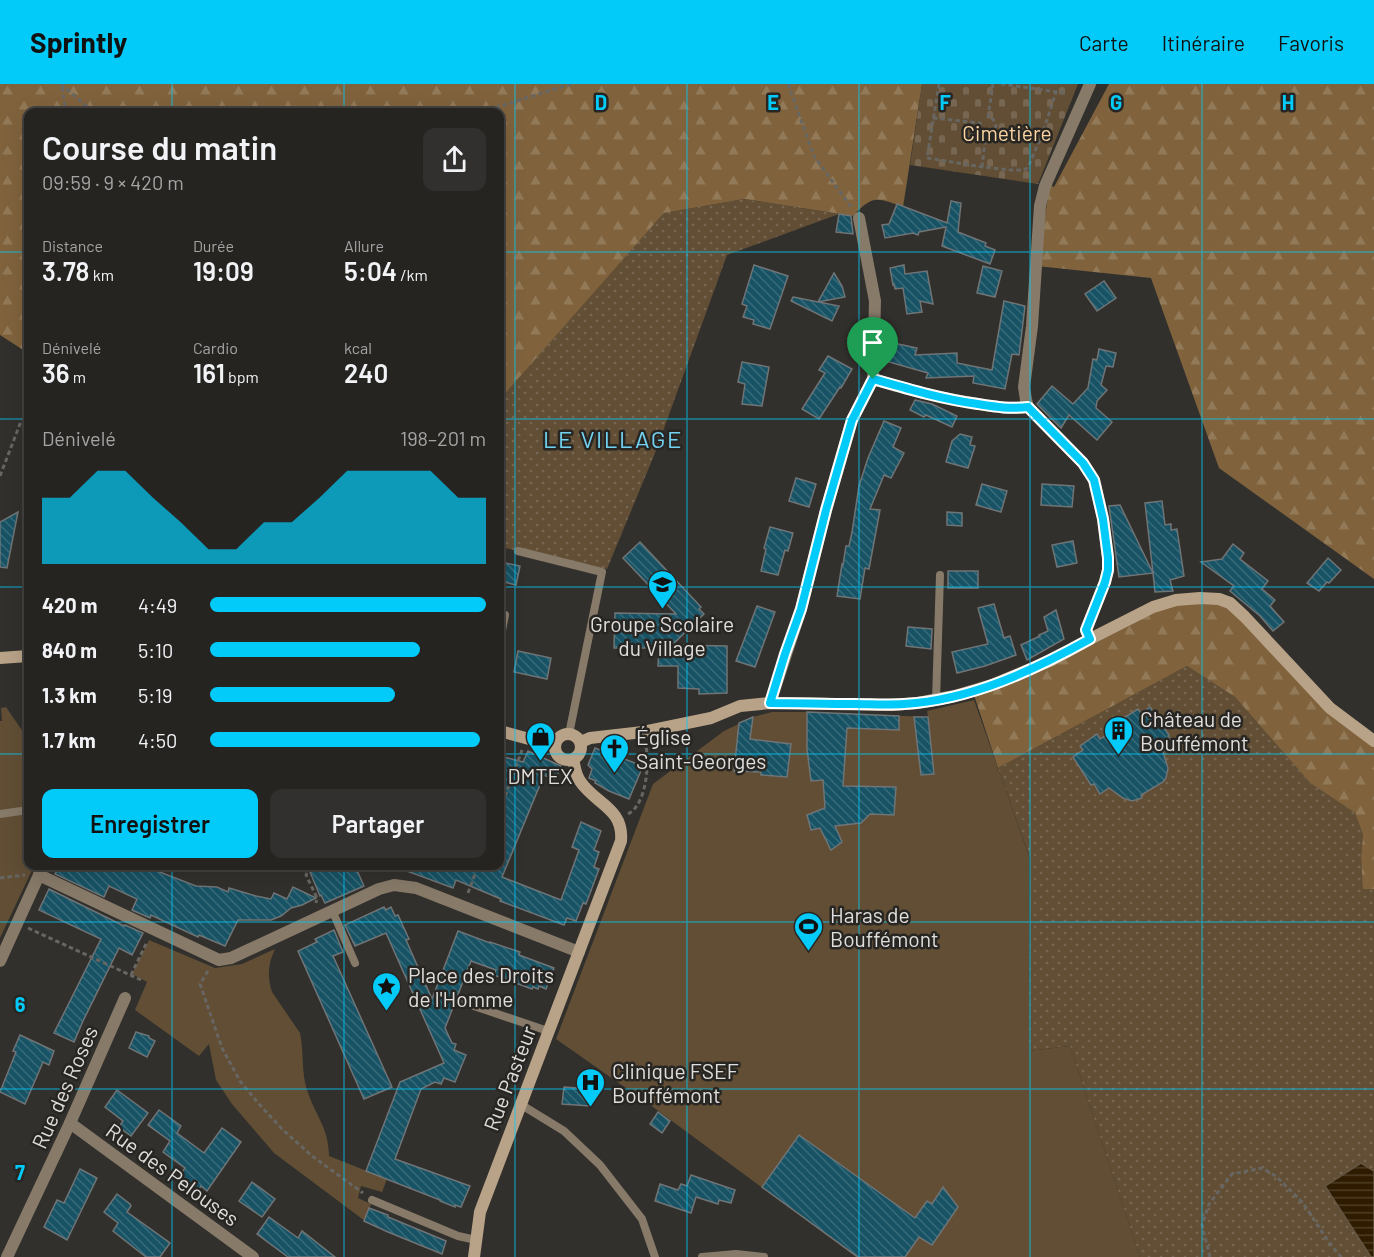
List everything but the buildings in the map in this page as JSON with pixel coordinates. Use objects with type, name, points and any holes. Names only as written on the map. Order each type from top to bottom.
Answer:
[{"type":"street","points":[[1090,84],[1045,186],[1040,206],[1032,326],[1024,387],[1028,407],[1083,463],[1094,480],[1103,519],[1108,570],[1086,630],[1090,639]]},
{"type":"street","points":[[770,703],[801,609],[852,420],[873,379],[875,301],[859,218]]},
{"type":"street","points":[[873,379],[928,395],[966,402],[1011,409],[1028,407]]},
{"type":"street","points":[[581,742],[590,738],[643,732],[711,717],[740,706],[770,703],[892,705],[936,700],[973,692],[1052,660],[1153,608],[1176,600],[1200,598],[1219,599],[1230,603],[1245,616],[1330,708],[1374,741]]},
{"type":"street","points":[[0,658],[24,656]]},
{"type":"street","points":[[504,732],[555,747],[561,758],[565,760],[573,759],[580,754],[582,746],[576,736],[569,734],[560,737],[555,747]]},
{"type":"street","points":[[573,759],[579,781],[610,809],[617,819]]},
{"type":"street","name":"Rue Pasteur","points":[[474,1257],[480,1212],[621,841],[617,819]]},
{"type":"street","points":[[0,961],[40,870],[153,930],[214,958],[224,960],[379,889],[394,885],[416,888],[579,952]]},
{"type":"street","name":"Rue des Roses","points":[[7,1257],[125,998]]},
{"type":"street","name":"Rue des Pelouses","points":[[70,1123],[253,1257]]},
{"type":"lane","points":[[518,551],[602,572],[569,734]]},
{"type":"lane","points":[[936,700],[940,575]]},
{"type":"lane","points":[[504,620],[505,615]]},
{"type":"lane","points":[[0,813],[24,810]]},
{"type":"lane","points":[[332,910],[355,963]]},
{"type":"lane","points":[[462,1002],[548,1031]]},
{"type":"lane","points":[[520,1104],[564,1131],[600,1165],[642,1219],[655,1257]]},
{"type":"lane","points":[[372,1200],[458,1236],[476,1240]]},
{"type":"lane","points":[[702,1257],[736,1254],[764,1257]]},
{"type":"path","points":[[62,84],[65,108]]},
{"type":"path","points":[[62,84],[89,108]]},
{"type":"path","points":[[494,108],[571,84]]},
{"type":"path","points":[[788,84],[814,156],[859,218]]},
{"type":"path","points":[[939,84],[927,158],[1019,170],[1027,168],[1043,132],[1056,92]]},
{"type":"path","points":[[988,117],[993,84]]},
{"type":"path","points":[[1000,84],[1065,93]]},
{"type":"path","points":[[988,117],[993,119],[996,126],[992,132],[986,133],[981,130],[980,123],[983,118],[988,117]]},
{"type":"path","points":[[933,118],[980,123]]},
{"type":"path","points":[[982,166],[986,133]]},
{"type":"path","points":[[0,476],[24,417]]},
{"type":"path","points":[[617,819],[633,811],[640,800],[648,763],[643,732]]},
{"type":"path","points":[[504,793],[527,738]]},
{"type":"path","points":[[0,878],[40,870]]},
{"type":"path","points":[[308,870],[306,875],[317,898],[315,908],[319,916]]},
{"type":"path","points":[[463,906],[476,870]]},
{"type":"path","points":[[17,923],[141,980]]},
{"type":"path","points":[[131,975],[153,930]]},
{"type":"path","points":[[214,958],[200,984],[222,1048],[240,1081],[274,1121],[312,1156],[372,1200]]},
{"type":"path","points":[[1210,1257],[1202,1225],[1209,1204],[1232,1174],[1262,1168],[1276,1176],[1303,1203],[1341,1257]]},
{"type":"green space","points":[[0,84],[922,84],[903,207],[876,200],[866,204],[853,216],[744,199],[664,213],[504,394],[504,108],[24,108],[24,350],[0,335]]},
{"type":"green space","name":"Cimetière","points":[[922,84],[1078,84],[1038,184],[910,165]]},
{"type":"green space","points":[[1109,84],[1374,84],[1374,579],[1219,468],[1151,278],[1037,266],[1050,185],[1054,187]]},
{"type":"green space","points":[[744,199],[839,214],[727,255],[655,453],[607,569],[504,548],[504,393],[664,213]]},
{"type":"green space","points":[[1219,599],[1330,708],[1374,741],[1374,889],[1363,889],[1361,857],[1363,835],[1355,813],[1310,783],[1235,697],[1187,666],[998,768],[973,692],[1153,607]]},
{"type":"green space","points":[[1187,666],[1235,697],[1310,783],[1355,813],[1363,835],[1361,857],[1364,889],[1374,889],[1374,1257],[1140,1257],[1070,1046],[1029,1051],[1030,858],[998,768]]},
{"type":"green space","name":"Haras de Bouffémont","points":[[974,700],[1029,856],[1029,1051],[1070,1046],[1140,1257],[856,1257],[653,1107],[556,1039],[653,784],[724,731],[753,717],[772,712],[928,717],[927,711]]},
{"type":"green space","points":[[6,707],[24,733],[24,870],[32,870],[0,938],[0,721],[2,721],[1,708]]},
{"type":"green space","points":[[149,940],[215,968],[242,964],[275,949],[269,970],[270,986],[300,1033],[305,1083],[327,1137],[329,1156],[387,1179],[382,1192],[361,1186],[358,1198],[371,1204],[365,1221],[274,1153],[232,1104],[216,1080],[209,1044],[199,1056],[135,1010],[147,982],[132,974]]},
{"type":"shaded area","points":[[1361,1163],[1374,1171],[1374,1257],[1371,1257],[1325,1186]]},
{"type":"place","name":"Groupe Scolaire du Village","points":[[662,610]]},
{"type":"place","name":"Château de Bouffémont","points":[[1119,756]]},
{"type":"place","name":"DMTEX","points":[[540,762]]},
{"type":"place","name":"Église Saint-Georges","points":[[615,774]]},
{"type":"place","name":"Haras de Bouffémont","points":[[809,952]]},
{"type":"place","name":"Place des Droits de l'Homme","points":[[387,1012]]},
{"type":"place","name":"Clinique FSEF Bouffémont","points":[[591,1108]]},
{"type":"district","name":"LE VILLAGE","points":[[613,438]]},
{"type":"route","points":[[873,379],[928,395],[966,402],[1011,409],[1028,407],[1083,463],[1094,480],[1103,519],[1108,558],[1105,582],[1086,630],[1090,639],[1052,660],[992,685],[955,696],[892,705],[770,703],[801,609],[852,420],[873,379]]}]
